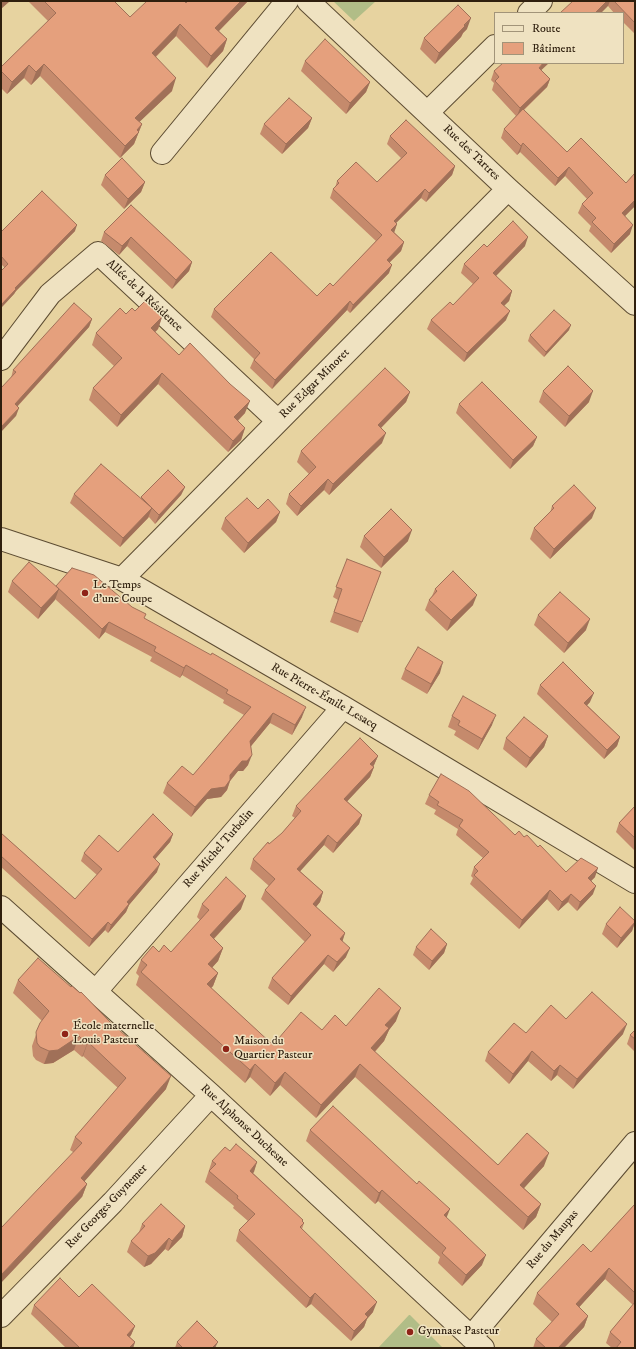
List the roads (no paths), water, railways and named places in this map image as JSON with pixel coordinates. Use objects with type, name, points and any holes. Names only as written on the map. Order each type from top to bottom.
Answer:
[{"type":"street","points":[[162,153],[287,1]]},
{"type":"street","name":"Rue des Tartres","points":[[308,1],[428,112],[508,189],[635,304]]},
{"type":"street","points":[[530,12],[541,1]]},
{"type":"street","points":[[428,112],[494,47]]},
{"type":"street","name":"Rue Edgar Minoret","points":[[122,579],[508,189]]},
{"type":"street","name":"Allée de la Résidence","points":[[1,359],[50,294],[98,253],[278,421]]},
{"type":"street","name":"Rue Pierre-Émile Lesacq","points":[[1,539],[122,579],[343,707],[635,882]]},
{"type":"street","name":"Rue Michel Turbelin","points":[[96,991],[343,707]]},
{"type":"street","name":"Rue Alphonse Duchesne","points":[[1,907],[211,1095],[477,1342]]},
{"type":"street","name":"Rue Georges Guynemer","points":[[1,1316],[113,1202],[211,1095]]},
{"type":"street","name":"Rue du Maupas","points":[[477,1342],[635,1143]]},
{"type":"place","name":"Le Temps d'une Coupe","points":[[85,593]]},
{"type":"place","name":"École maternelle Louis Pasteur","points":[[65,1034]]},
{"type":"place","name":"Maison du Quartier Pasteur","points":[[226,1049]]},
{"type":"place","name":"Gymnase Pasteur","points":[[410,1332]]}]
